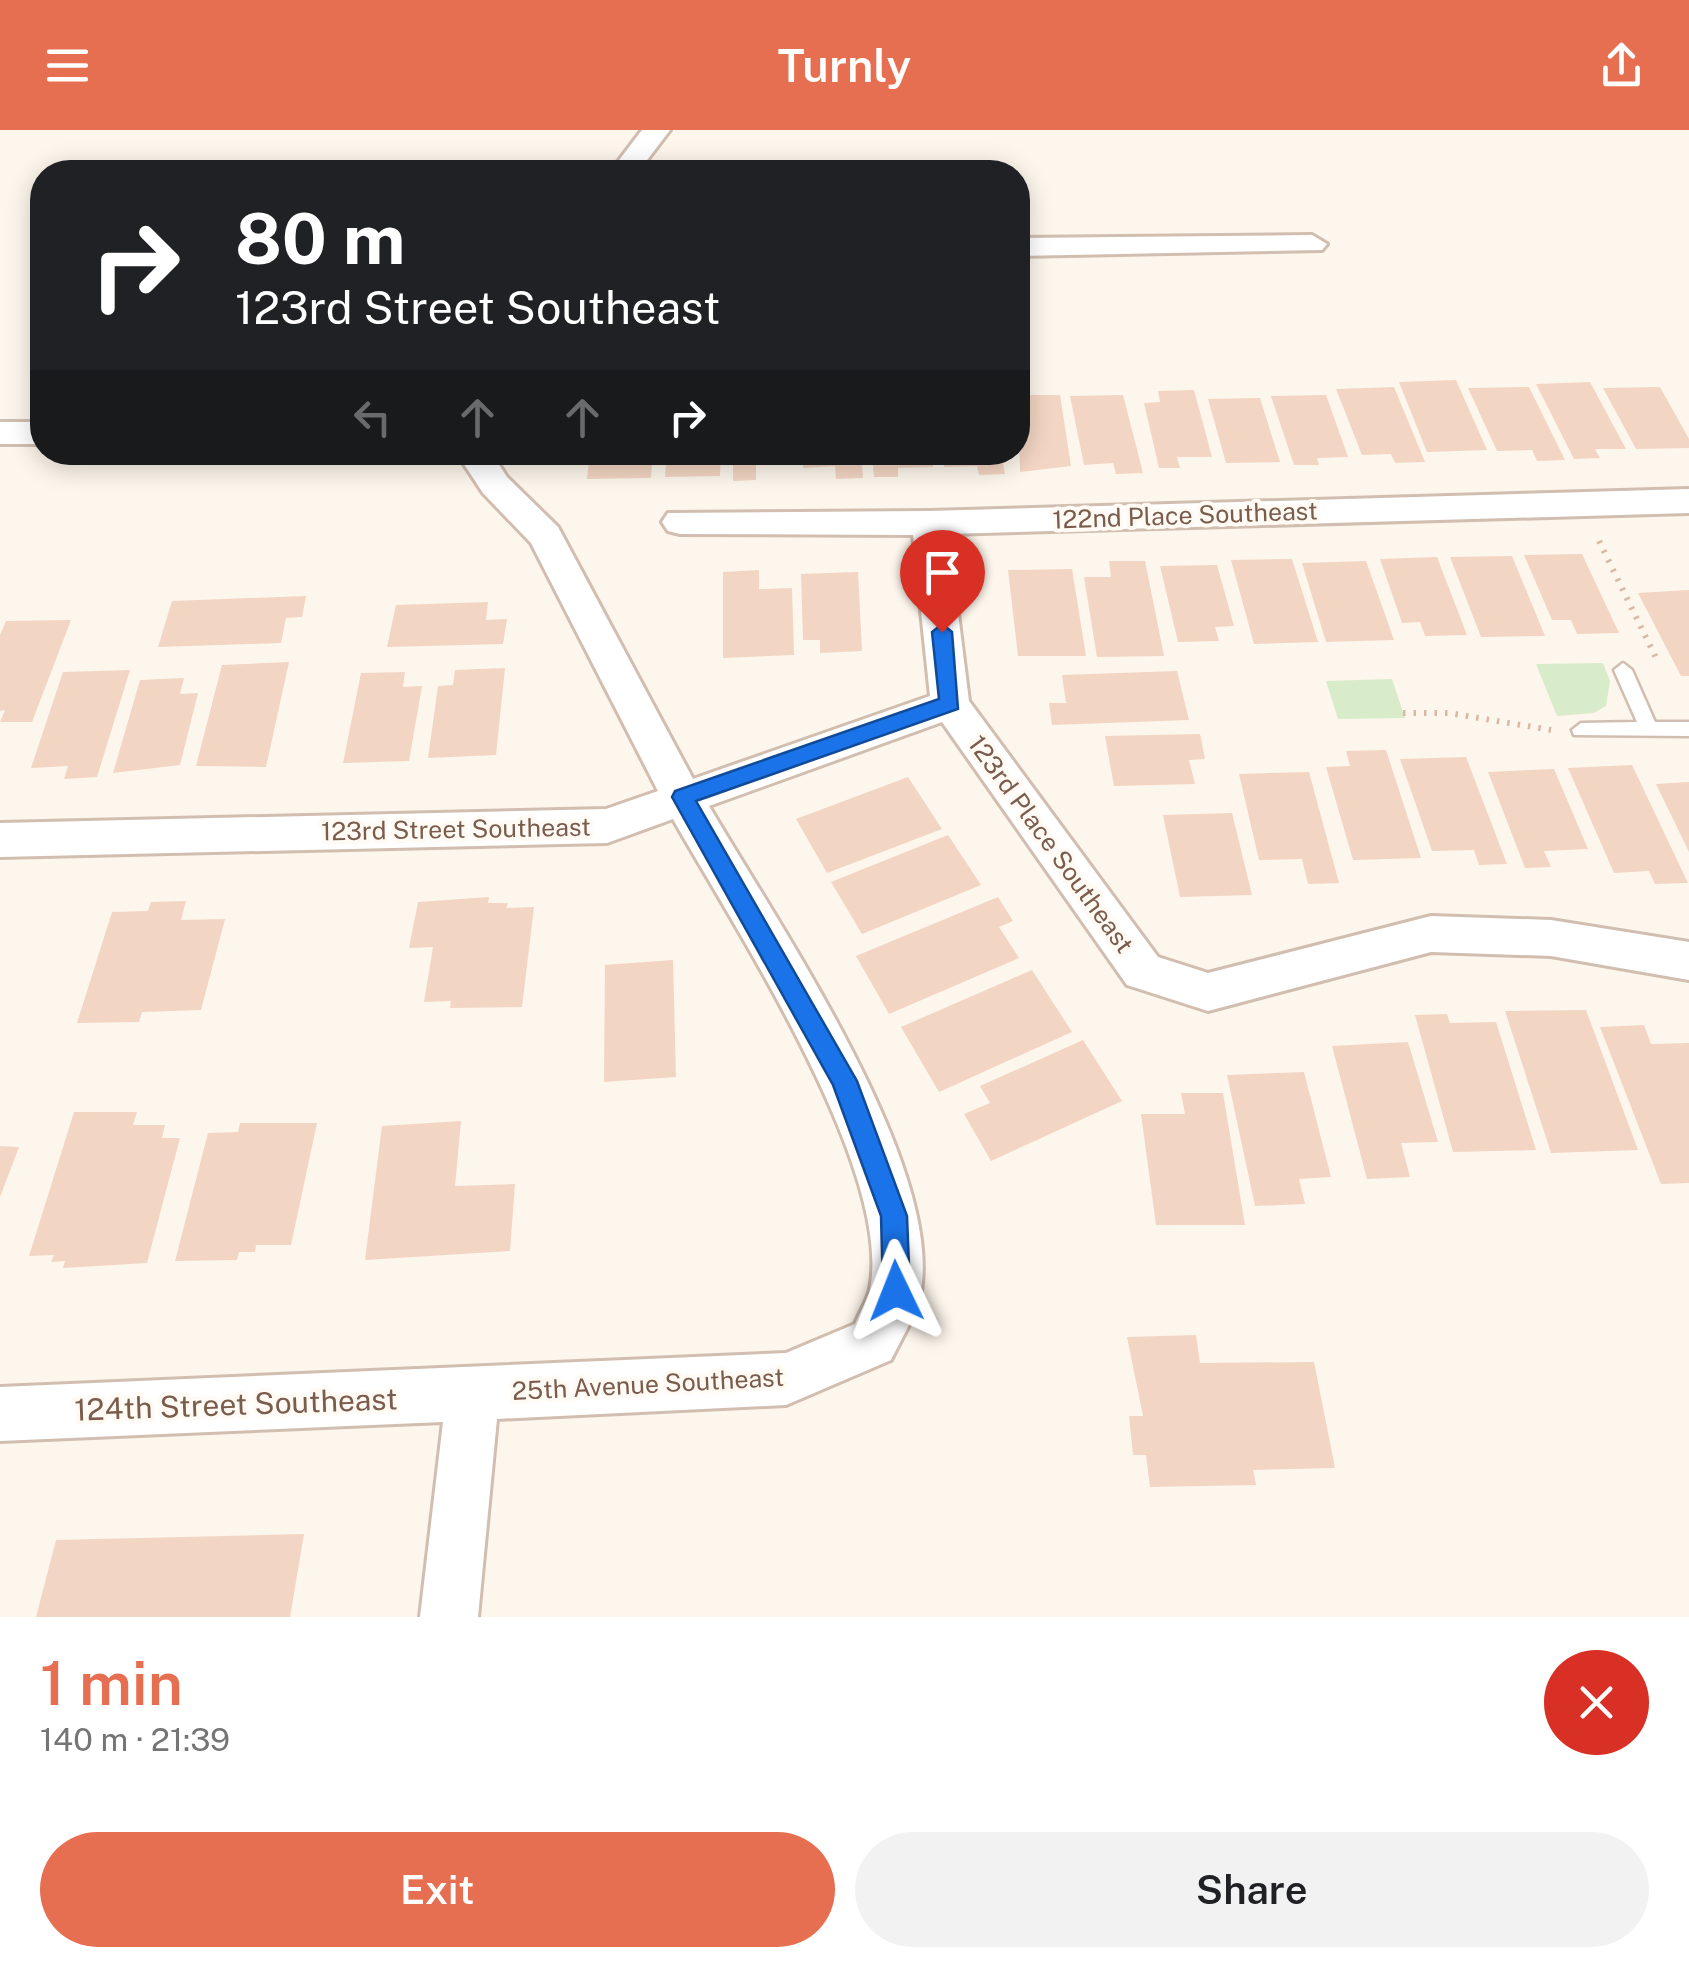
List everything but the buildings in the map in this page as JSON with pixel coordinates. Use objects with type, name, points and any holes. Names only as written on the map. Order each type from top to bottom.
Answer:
[{"type":"street","points":[[633,160],[656,130]]},
{"type":"street","points":[[1030,247],[1312,244]]},
{"type":"street","points":[[0,433],[30,433]]},
{"type":"street","name":"25th Avenue Southeast","points":[[473,1394],[786,1380],[873,1342],[896,1291],[894,1216],[844,1081],[682,797],[545,536],[495,486],[481,465]]},
{"type":"street","name":"122nd Place Southeast","points":[[680,522],[929,523],[1689,501]]},
{"type":"street","name":"123rd Place Southeast","points":[[929,523],[950,704],[1144,972],[1208,992],[1431,934],[1552,938],[1689,960]]},
{"type":"street","name":"123rd Street Southeast","points":[[0,840],[607,826],[950,704]]},
{"type":"street","points":[[449,1617],[473,1394]]},
{"type":"street","name":"124th Street Southeast","points":[[0,1414],[473,1394]]},
{"type":"lane","points":[[1626,677],[1649,729]]},
{"type":"lane","points":[[1581,730],[1689,729]]},
{"type":"path","points":[[1580,504],[1665,676],[1626,677]]},
{"type":"path","points":[[1403,713],[1449,713],[1553,730],[1581,730]]},
{"type":"green space","points":[[1603,663],[1610,681],[1606,706],[1594,713],[1557,716],[1536,664]]},
{"type":"green space","points":[[1392,679],[1405,718],[1338,719],[1326,681]]},
{"type":"route","points":[[896,1291],[894,1216],[844,1081],[682,797],[950,704],[942,632]]}]
